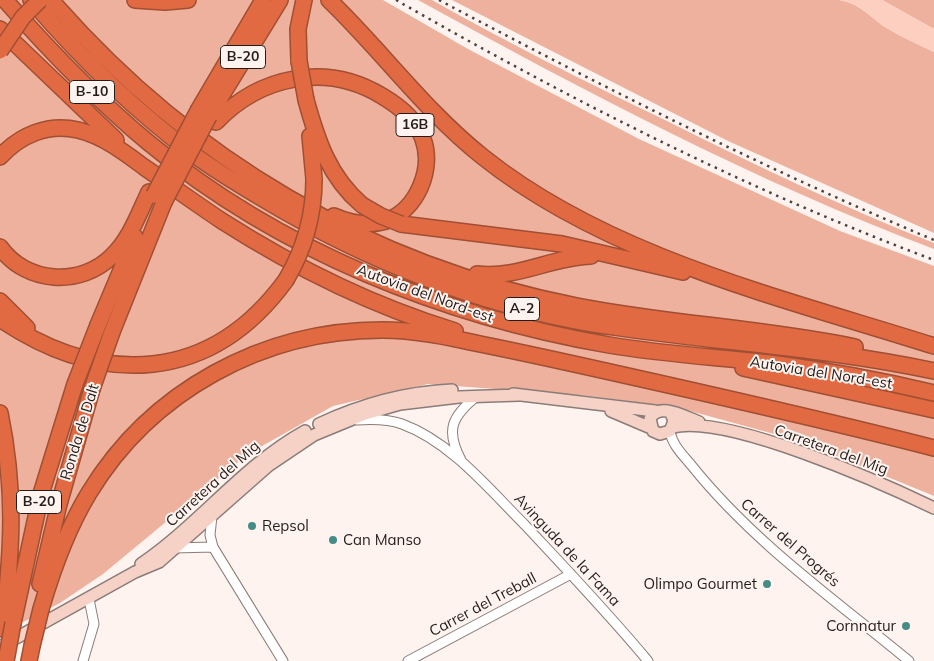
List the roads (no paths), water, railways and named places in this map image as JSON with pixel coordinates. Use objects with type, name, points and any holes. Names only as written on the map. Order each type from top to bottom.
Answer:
[{"type":"highway","name":"Autovia del Nord-est","points":[[5,0],[82,83],[150,144],[233,202],[311,248],[418,294],[488,318],[581,340],[852,375],[934,393]]},
{"type":"highway","name":"Autovia del Nord-est","points":[[30,0],[89,64],[128,100],[197,157],[280,209],[352,247],[425,278],[489,300],[592,323],[821,352],[934,371]]},
{"type":"highway","points":[[0,51],[23,17],[40,0]]},
{"type":"highway","points":[[51,0],[98,52],[138,88],[218,152],[304,209],[348,231],[417,260],[511,291],[568,304],[641,316],[805,337],[884,353],[934,367]]},
{"type":"highway","points":[[135,0],[165,2],[188,0]]},
{"type":"highway","name":"B-20","points":[[6,661],[8,626],[41,494],[75,384],[98,325],[163,199],[204,110],[263,0]]},
{"type":"highway","name":"B-20","points":[[204,110],[280,0]]},
{"type":"highway","points":[[0,319],[37,341],[64,352],[91,361],[136,366],[178,359],[200,352],[237,332],[262,309],[286,280],[300,255],[310,226],[314,179],[311,142],[298,61],[298,29],[304,0]]},
{"type":"highway","points":[[329,0],[438,118],[484,157],[513,178],[556,207],[607,233],[736,284]]},
{"type":"highway","points":[[0,28],[100,126],[163,199]]},
{"type":"highway","name":"16B","points":[[163,199],[204,139],[204,110],[236,103],[264,87],[295,78],[323,77],[352,82],[389,100],[410,117],[423,139],[426,150],[426,172],[419,191],[406,208],[386,220],[374,223],[352,222],[279,192]]},
{"type":"highway","points":[[305,100],[328,164],[340,182],[362,205],[401,224],[553,243],[642,262],[736,284],[934,346]]},
{"type":"highway","points":[[0,158],[9,147],[31,134],[47,129],[77,129],[117,148],[163,199],[349,289],[444,328],[538,355]]},
{"type":"highway","points":[[0,247],[14,262],[40,275],[63,277],[82,274],[96,269],[113,255],[131,229],[163,199]]},
{"type":"highway","name":"Ronda de Dalt","points":[[29,654],[58,504],[92,389],[163,199]]},
{"type":"highway","points":[[417,260],[491,276],[519,273],[559,260],[582,256],[642,262]]},
{"type":"highway","points":[[0,301],[15,318],[38,337],[64,352]]},
{"type":"highway","points":[[38,610],[69,531],[88,493],[125,443],[157,412],[186,390],[219,369],[257,352],[284,343],[355,331],[408,332],[538,355],[860,429],[934,448]]},
{"type":"highway","points":[[703,357],[773,376],[929,409]]},
{"type":"highway","points":[[0,413],[9,468],[12,520],[12,553],[5,607]]},
{"type":"highway","points":[[860,429],[934,440]]},
{"type":"highway","points":[[0,483],[8,537],[5,607],[8,626],[0,652]]},
{"type":"street","name":"Carretera del Mig","points":[[135,572],[140,565],[162,550],[254,464],[288,440],[338,415],[401,395],[422,392],[474,390],[655,411]]},
{"type":"street","name":"Carretera del Mig","points":[[0,647],[135,572],[159,562],[268,466],[296,445],[346,420],[407,403],[477,396],[519,395]]},
{"type":"street","points":[[462,462],[453,440],[454,421],[463,408],[477,396]]},
{"type":"street","name":"Carretera del Mig","points":[[602,406],[651,428]]},
{"type":"street","points":[[663,410],[671,413],[674,422],[672,429],[660,434],[651,428],[650,419],[655,411],[663,410]]},
{"type":"street","name":"Carretera del Mig","points":[[671,413],[836,466],[934,508]]},
{"type":"street","points":[[346,420],[370,419],[402,424],[431,439],[462,462]]},
{"type":"street","name":"Carretera del Mig","points":[[672,429],[690,425],[715,428]]},
{"type":"street","name":"Carrer del Progrés","points":[[672,429],[673,442],[709,488],[744,525],[909,661]]},
{"type":"street","name":"Avinguda de la Fama","points":[[462,462],[604,608],[648,661]]},
{"type":"street","points":[[212,516],[210,535],[213,547],[283,661]]},
{"type":"street","points":[[162,550],[178,547],[213,547]]},
{"type":"street","name":"Carrer del Treball","points":[[408,661],[571,574]]},
{"type":"street","points":[[83,661],[94,624],[89,599]]},
{"type":"railway","points":[[396,0],[527,73],[660,141],[795,204],[934,260]]},
{"type":"railway","points":[[439,0],[684,126],[808,185],[934,240]]},
{"type":"place","name":"Repsol","points":[[252,526]]},
{"type":"place","name":"Can Manso","points":[[333,540]]},
{"type":"place","name":"Olimpo Gourmet","points":[[767,584]]},
{"type":"place","name":"Cornnatur","points":[[906,626]]}]
